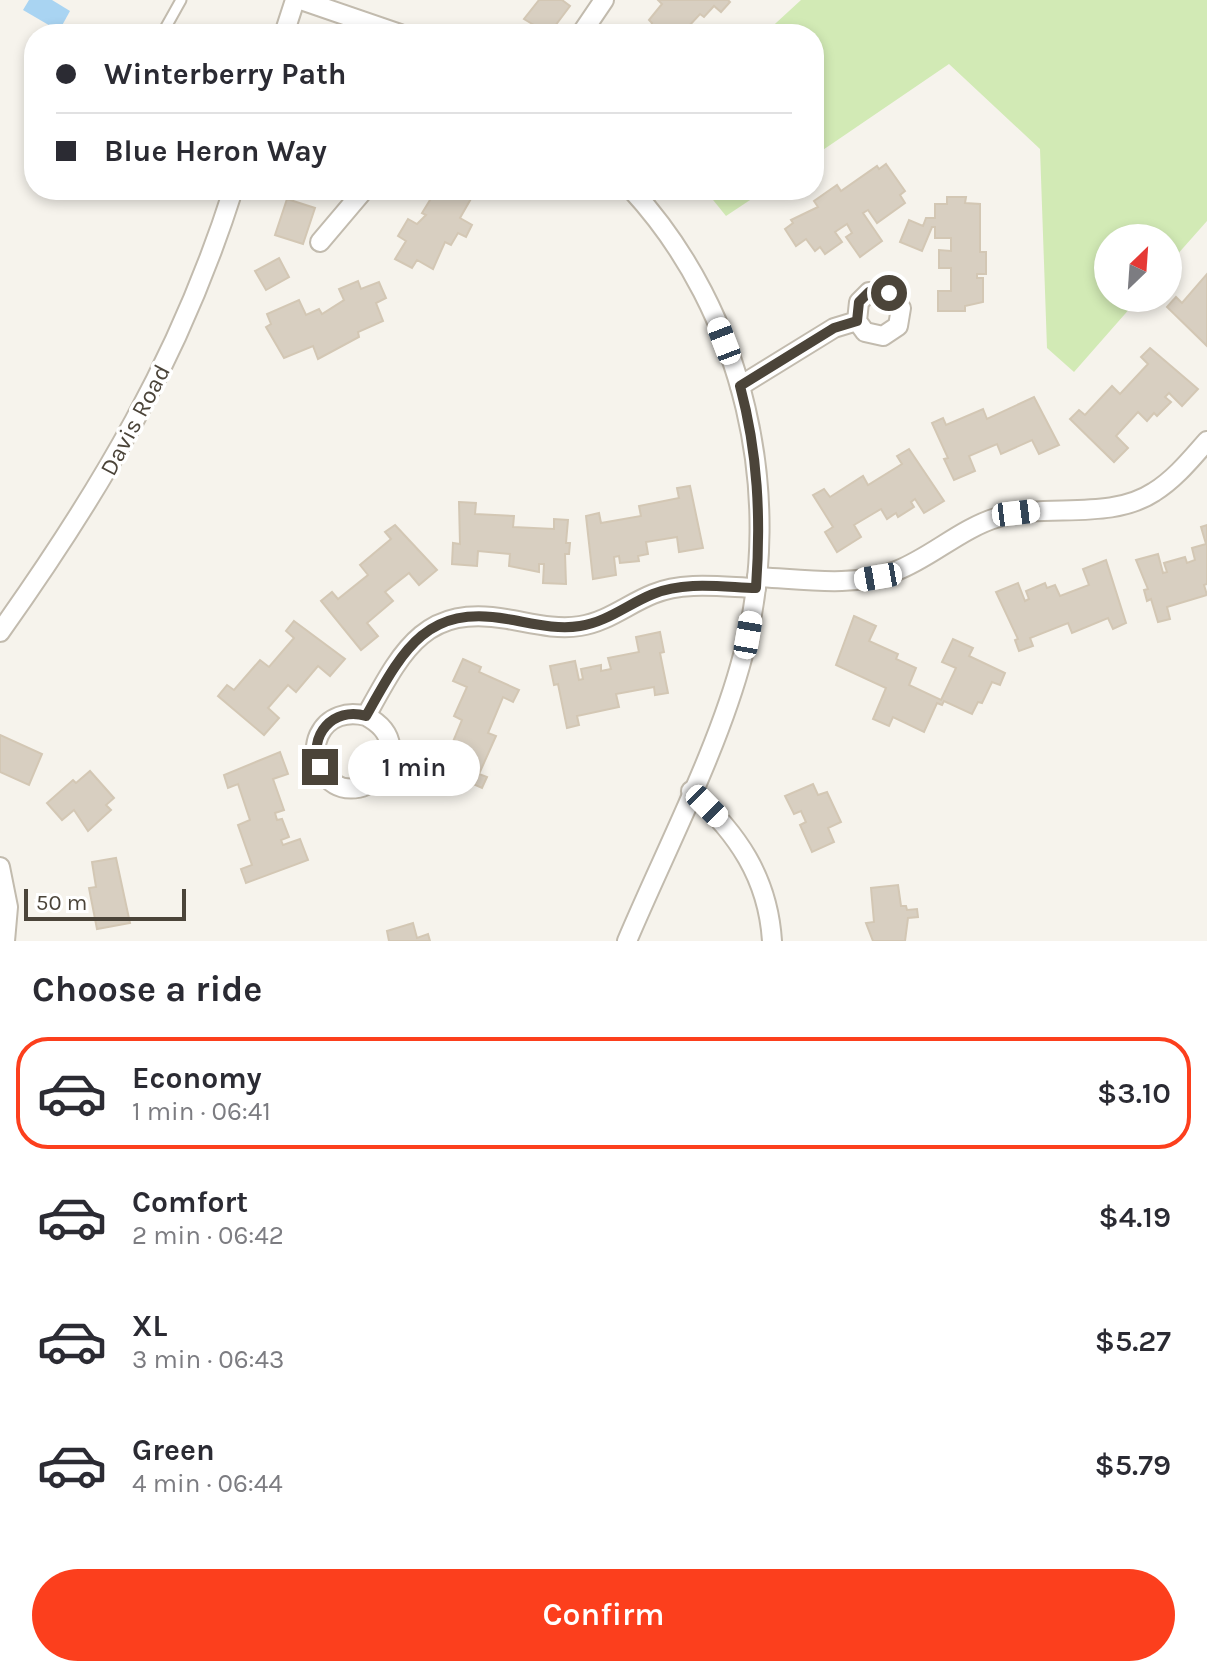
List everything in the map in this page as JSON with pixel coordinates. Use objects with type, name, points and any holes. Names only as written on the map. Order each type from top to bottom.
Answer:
[{"type":"street","points":[[287,24],[295,0]]},
{"type":"street","points":[[301,0],[371,24]]},
{"type":"street","points":[[588,24],[604,0]]},
{"type":"street","name":"Davis Road","points":[[0,632],[86,508],[132,428],[180,334],[229,200]]},
{"type":"street","points":[[320,242],[356,200]]},
{"type":"street","points":[[627,941],[734,686],[756,582],[761,509],[751,425],[740,386],[698,282],[642,200]]},
{"type":"street","points":[[740,386],[834,328],[857,321]]},
{"type":"street","points":[[366,716],[397,664],[418,637],[451,618],[478,614],[560,627],[580,627],[670,588],[878,577],[913,563],[955,537],[998,517],[1138,500],[1163,485],[1207,441]]},
{"type":"street","points":[[350,713],[366,716],[384,730],[390,745],[389,761],[375,781],[360,787],[345,787],[324,774],[317,760],[316,744],[323,729],[334,718],[350,713]]},
{"type":"street","points":[[691,791],[723,821],[749,858],[766,899],[772,941]]},
{"type":"street","points":[[0,867],[8,907],[5,941]]},
{"type":"lane","points":[[168,24],[181,0]]},
{"type":"green space","points":[[801,0],[1207,0],[1207,221],[1182,249],[1182,224],[1094,224],[1094,312],[1127,312],[1074,372],[1047,348],[1040,149],[949,64],[824,149],[824,24],[775,24]]},
{"type":"green space","points":[[713,200],[750,200],[726,216]]},
{"type":"water","points":[[29,0],[52,0],[70,11],[63,24],[47,24],[23,10]]},
{"type":"building","points":[[539,0],[562,0],[570,6],[556,24],[532,24],[524,19]]},
{"type":"building","points":[[658,0],[730,2],[721,12],[714,6],[704,17],[700,14],[691,24],[652,24],[649,20],[662,4]]},
{"type":"building","points":[[886,164],[905,191],[900,195],[905,203],[877,223],[868,210],[863,213],[882,241],[860,257],[846,237],[852,233],[847,224],[835,232],[842,242],[825,254],[820,247],[815,251],[806,239],[796,246],[785,229],[793,223],[791,220],[818,207],[814,201],[824,200],[824,194],[837,185],[841,191],[877,166],[879,169]]},
{"type":"building","points":[[947,197],[966,197],[965,203],[980,204],[980,252],[986,252],[986,274],[977,274],[977,278],[983,278],[983,302],[965,306],[965,311],[938,311],[938,291],[951,291],[951,268],[939,268],[939,250],[951,251],[951,238],[935,238],[935,227],[932,227],[922,251],[900,242],[909,220],[923,226],[926,218],[935,218],[935,204],[947,204]]},
{"type":"building","points":[[287,200],[315,208],[303,244],[275,235]]},
{"type":"building","points":[[430,200],[470,200],[460,218],[472,225],[466,237],[458,233],[451,245],[445,242],[433,269],[417,260],[412,268],[395,259],[406,241],[398,236],[408,219],[417,224],[426,215],[422,213]]},
{"type":"building","points":[[279,258],[289,277],[266,290],[255,271]]},
{"type":"building","points":[[1207,274],[1207,346],[1172,312],[1182,312],[1182,303]]},
{"type":"building","points":[[358,281],[361,289],[379,282],[386,298],[376,303],[383,321],[358,332],[359,337],[318,359],[313,346],[284,358],[266,327],[271,324],[267,314],[299,300],[306,315],[319,309],[322,314],[344,300],[339,289]]},
{"type":"building","points":[[1150,348],[1198,389],[1182,406],[1169,393],[1165,397],[1171,402],[1147,421],[1138,412],[1116,436],[1128,448],[1114,462],[1070,419],[1079,410],[1085,415],[1112,386],[1120,394],[1148,364],[1141,357]]},
{"type":"building","points":[[1034,397],[1059,445],[1039,454],[1032,440],[1001,454],[997,444],[969,456],[975,471],[954,480],[932,423],[943,418],[946,425],[983,409],[987,419]]},
{"type":"building","points":[[909,449],[944,501],[924,513],[915,499],[911,502],[914,507],[898,517],[896,513],[887,519],[881,509],[854,525],[861,537],[837,552],[825,532],[833,527],[813,495],[824,489],[830,497],[863,476],[868,485],[902,464],[897,456]]},
{"type":"building","points":[[690,486],[703,548],[679,552],[677,537],[646,542],[648,554],[638,556],[639,561],[620,563],[619,556],[614,557],[616,575],[593,579],[586,516],[599,513],[601,523],[641,516],[639,506],[679,498],[677,488]]},
{"type":"building","points":[[459,502],[476,503],[475,514],[514,516],[513,527],[554,529],[554,519],[568,520],[566,543],[570,543],[569,554],[565,554],[566,584],[543,583],[544,564],[539,564],[539,572],[509,566],[510,554],[478,551],[477,566],[452,564],[453,543],[460,544]]},
{"type":"building","points":[[395,525],[437,570],[419,585],[409,573],[385,592],[393,601],[367,623],[378,636],[361,650],[321,601],[332,592],[338,599],[368,575],[360,565],[391,539],[385,532]]},
{"type":"building","points":[[1207,525],[1207,584],[1204,585],[1207,595],[1167,607],[1170,619],[1158,622],[1151,599],[1147,601],[1144,590],[1148,589],[1136,560],[1158,554],[1163,573],[1167,572],[1164,563],[1185,557],[1187,563],[1195,560],[1192,548],[1206,544],[1201,527]]},
{"type":"building","points":[[1106,560],[1126,623],[1113,629],[1108,618],[1072,633],[1068,623],[1030,638],[1033,646],[1019,651],[1015,640],[1018,639],[996,592],[1018,583],[1025,601],[1029,599],[1026,591],[1045,583],[1047,588],[1055,585],[1060,596],[1089,585],[1083,569]]},
{"type":"building","points":[[854,616],[876,626],[869,641],[898,654],[896,659],[916,668],[909,685],[941,700],[956,668],[942,662],[953,639],[973,648],[969,656],[1005,673],[1000,685],[992,682],[982,703],[978,702],[972,714],[944,701],[942,705],[937,703],[924,732],[893,717],[889,726],[873,719],[886,688],[836,665]]},
{"type":"building","points":[[294,621],[345,659],[330,676],[318,666],[296,692],[288,685],[268,708],[279,718],[264,735],[218,696],[227,685],[234,690],[260,660],[269,667],[294,638],[286,631]]},
{"type":"building","points":[[660,632],[664,652],[660,653],[668,693],[655,695],[654,687],[616,694],[619,707],[577,716],[579,725],[567,728],[558,684],[554,685],[550,666],[575,661],[579,680],[583,679],[581,669],[601,665],[601,671],[611,669],[608,658],[639,652],[636,637]]},
{"type":"building","points":[[463,659],[481,667],[479,672],[519,690],[513,702],[503,697],[488,733],[496,736],[479,774],[487,777],[482,788],[424,762],[433,742],[450,749],[462,720],[454,716],[467,687],[453,681]]},
{"type":"building","points":[[0,735],[42,754],[29,785],[0,772]]},
{"type":"building","points":[[280,752],[288,774],[273,779],[284,810],[275,813],[277,820],[282,819],[289,837],[281,840],[283,845],[300,839],[308,860],[246,883],[241,869],[252,865],[238,825],[250,820],[238,784],[228,788],[224,775]]},
{"type":"building","points":[[90,771],[114,798],[106,805],[111,810],[88,831],[74,810],[62,820],[47,803],[73,780],[76,783]]},
{"type":"building","points":[[813,784],[818,795],[827,792],[841,822],[828,828],[834,842],[812,852],[800,825],[806,822],[801,811],[794,814],[785,796]]},
{"type":"building","points":[[116,858],[130,923],[97,929],[89,888],[96,887],[92,862]]},
{"type":"building","points":[[898,885],[901,906],[906,906],[907,910],[917,909],[918,917],[908,918],[905,941],[873,941],[866,923],[874,922],[871,888]]},
{"type":"building","points":[[413,923],[417,938],[428,934],[430,941],[389,941],[387,931]]},
{"type":"route","points":[[320,767],[316,744],[323,729],[342,715],[358,713],[366,716],[405,652],[418,637],[439,622],[478,614],[560,627],[580,627],[596,623],[641,599],[670,588],[756,588],[761,509],[751,425],[740,386],[834,328],[857,321],[859,302],[869,292],[889,293]]}]
